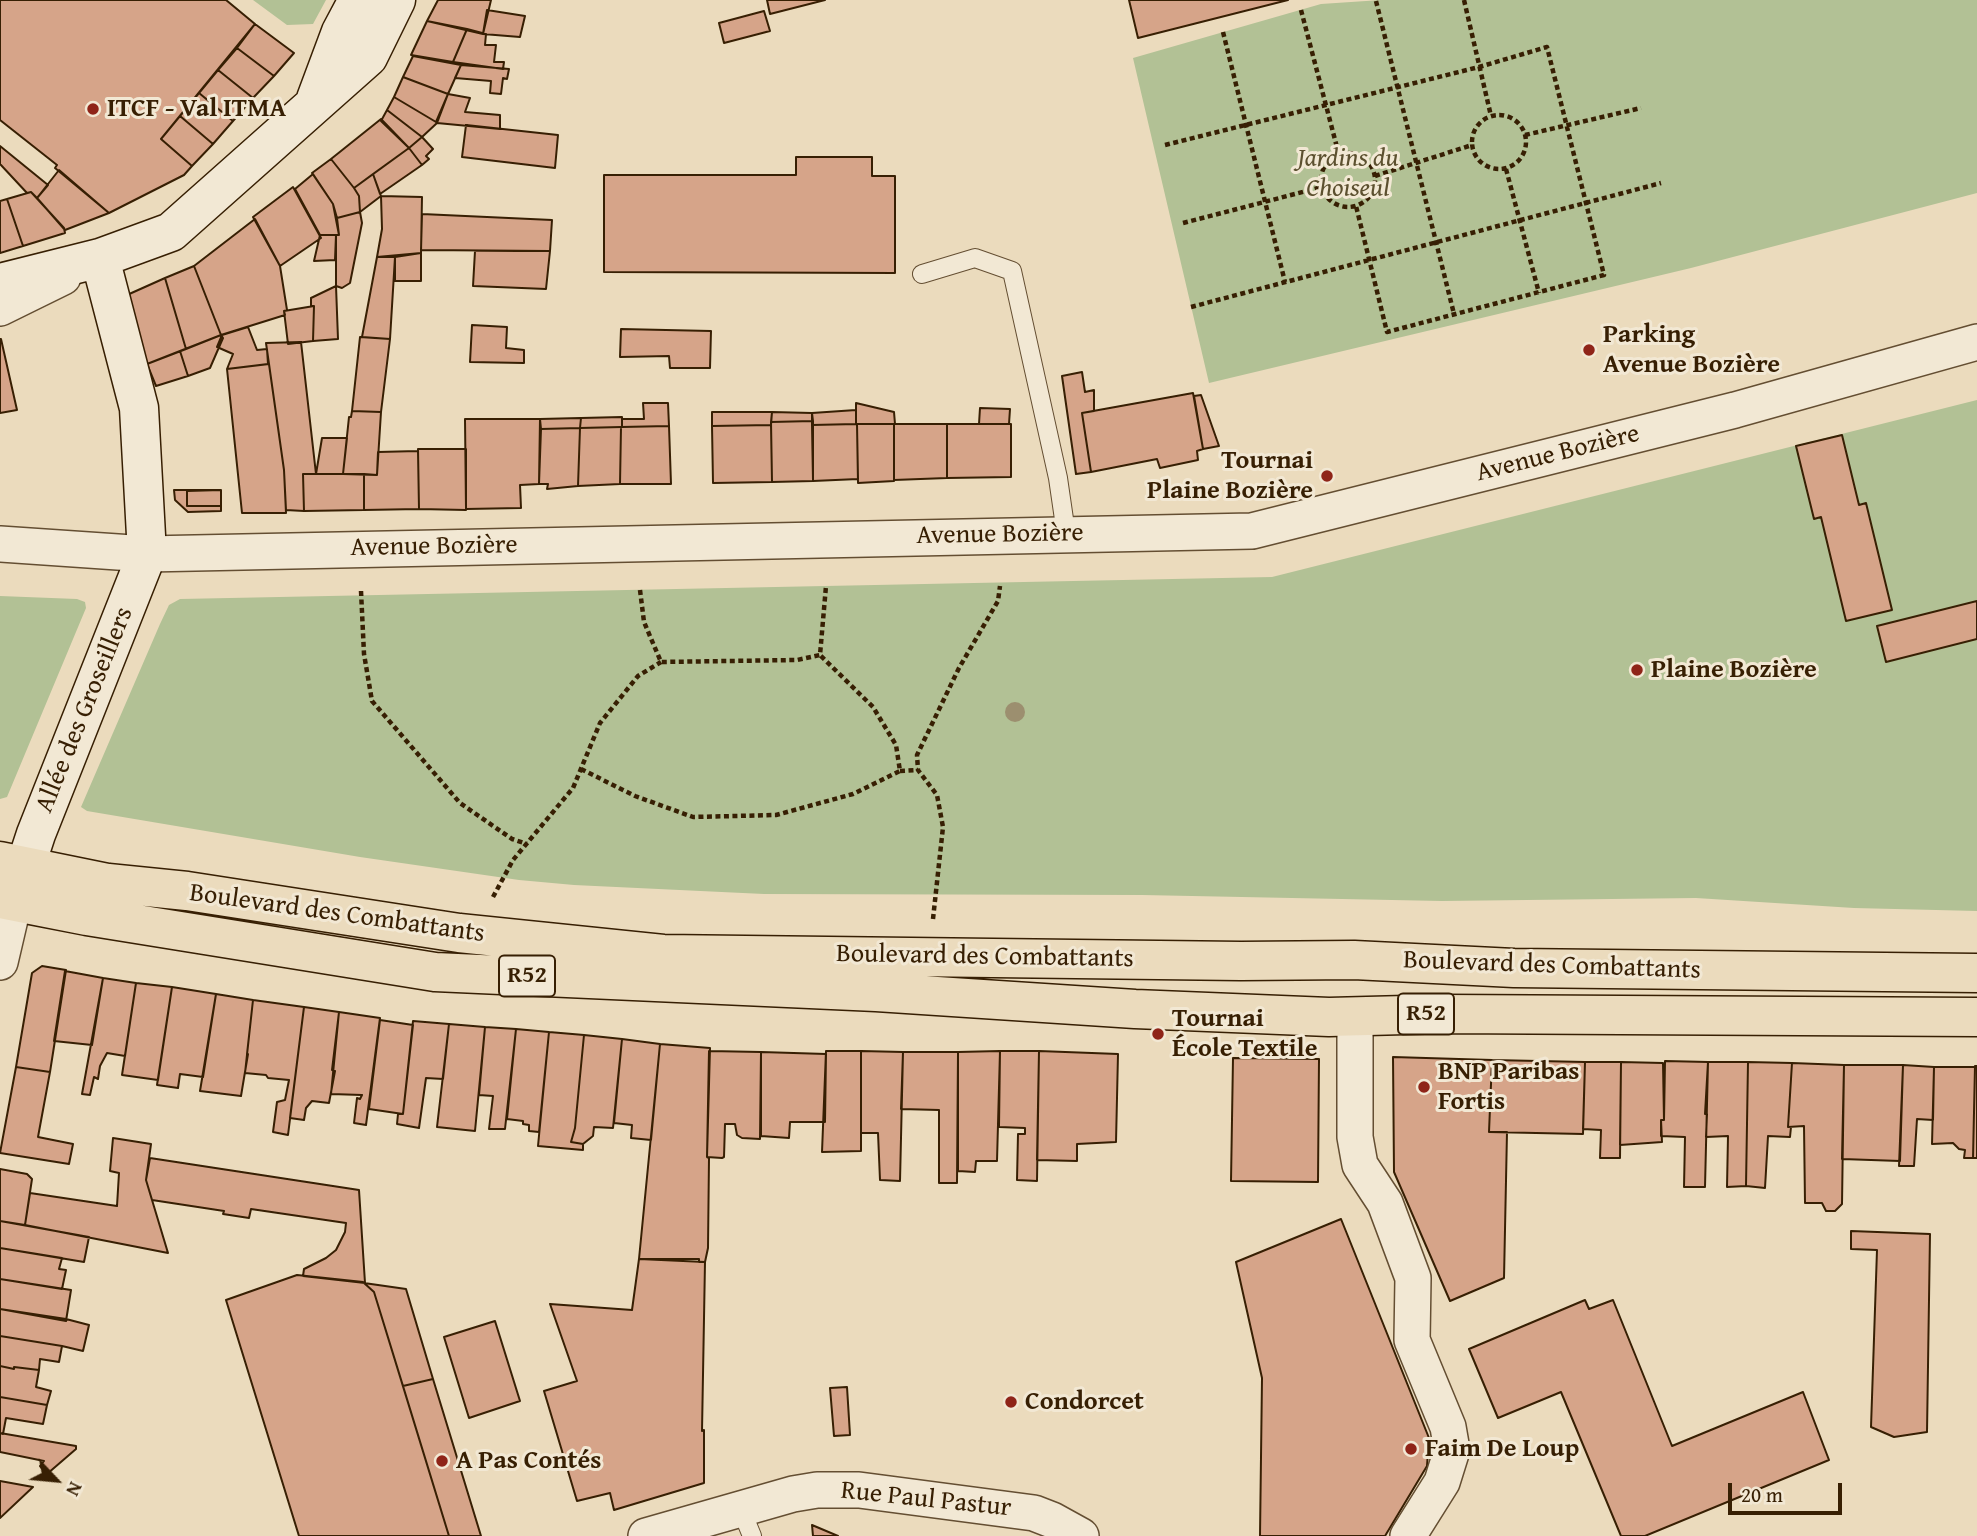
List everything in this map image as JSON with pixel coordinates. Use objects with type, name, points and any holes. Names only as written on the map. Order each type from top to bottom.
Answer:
[{"type":"main road","name":"Boulevard des Combattants","points":[[12,863],[108,883],[187,891],[459,933],[663,954],[1354,960],[1514,968],[1977,974]]},
{"type":"main road","name":"Boulevard des Combattants","points":[[7,901],[435,972],[876,992],[1135,1009],[1328,1017],[1444,1014],[1977,1017]]},
{"type":"street","points":[[314,104],[341,32],[358,0]]},
{"type":"street","points":[[0,283],[100,258],[172,232],[368,57],[396,0]]},
{"type":"street","points":[[0,308],[100,258]]},
{"type":"street","points":[[100,258],[139,408],[147,554]]},
{"type":"street","name":"Avenue Bozière","points":[[0,544],[147,554],[1252,531],[1735,410],[1977,342]]},
{"type":"street","name":"Allée des Groseillers","points":[[7,901],[12,863],[147,554]]},
{"type":"street","points":[[0,962],[7,901]]},
{"type":"street","points":[[1355,1016],[1355,1137],[1360,1165],[1385,1203],[1413,1278],[1412,1340],[1448,1427],[1452,1450],[1442,1482],[1408,1536]]},
{"type":"street","name":"Rue Paul Pastur","points":[[646,1536],[746,1523],[817,1490],[859,1490],[1034,1513],[1081,1536]]},
{"type":"lane","points":[[922,274],[975,258],[1012,271],[1058,478],[1066,533]]},
{"type":"path","points":[[1464,0],[1491,116]]},
{"type":"path","points":[[1376,1],[1454,314]]},
{"type":"path","points":[[1301,10],[1339,155]]},
{"type":"path","points":[[1223,32],[1285,282]]},
{"type":"path","points":[[1165,145],[1397,88],[1548,47],[1604,275],[1387,332],[1356,206]]},
{"type":"path","points":[[1525,135],[1641,108]]},
{"type":"path","points":[[1491,116],[1508,116],[1516,121],[1525,135],[1524,152],[1520,159],[1506,169],[1487,167],[1474,154],[1472,145],[1476,127],[1491,116]]},
{"type":"path","points":[[1375,176],[1472,145]]},
{"type":"path","points":[[1339,155],[1362,156],[1373,168],[1375,184],[1369,198],[1356,206],[1348,207],[1331,202],[1322,187],[1322,171],[1339,155]]},
{"type":"path","points":[[1506,169],[1539,293]]},
{"type":"path","points":[[1192,307],[1661,183]]},
{"type":"path","points":[[1183,223],[1322,187]]},
{"type":"path","points":[[820,655],[826,586]]},
{"type":"path","points":[[932,931],[943,827],[937,794],[918,770],[917,755],[959,668],[998,601],[1000,586]]},
{"type":"path","points":[[640,590],[644,622],[661,662]]},
{"type":"path","points":[[360,591],[364,654],[372,701],[460,803],[512,839],[527,844]]},
{"type":"path","points":[[820,655],[873,707],[896,744],[900,771]]},
{"type":"path","points":[[491,900],[513,860],[573,788],[600,723],[638,676],[661,662],[797,660],[820,655]]},
{"type":"path","points":[[581,769],[635,796],[692,817],[776,815],[853,794],[900,771],[918,770]]},
{"type":"green space","points":[[253,0],[326,0],[313,24],[287,25]]},
{"type":"green space","name":"Jardins du Choiseul","points":[[1381,0],[1977,0],[1977,193],[1691,268],[1209,383],[1133,58],[1321,4]]},
{"type":"green space","points":[[1977,400],[1977,911],[1854,908],[1696,898],[1442,901],[1142,895],[764,894],[574,885],[519,880],[360,857],[87,811],[81,807],[169,605],[180,599],[1272,577]]},
{"type":"green space","points":[[0,596],[77,599],[85,602],[86,608],[7,797],[0,799]]},
{"type":"building","name":"ITCF - Val ITMA","points":[[0,0],[226,0],[255,24],[161,139],[192,166],[184,175],[109,213],[55,168],[57,165],[0,120]]},
{"type":"building","points":[[438,0],[491,0],[483,34],[427,21]]},
{"type":"building","points":[[767,0],[825,0],[770,14]]},
{"type":"building","points":[[1129,0],[1288,0],[1138,38]]},
{"type":"building","points":[[487,10],[525,16],[520,37],[483,34]]},
{"type":"building","points":[[764,11],[770,31],[724,43],[719,23]]},
{"type":"building","points":[[427,21],[467,29],[453,62],[411,55]]},
{"type":"building","points":[[255,24],[294,53],[274,76],[237,48]]},
{"type":"building","points":[[467,29],[486,34],[485,45],[496,45],[494,62],[504,62],[503,69],[453,62]]},
{"type":"building","points":[[237,48],[274,76],[253,98],[218,70]]},
{"type":"building","points":[[413,56],[461,65],[448,94],[403,77]]},
{"type":"building","points":[[461,65],[509,69],[507,79],[503,78],[501,94],[490,93],[491,81],[455,78]]},
{"type":"building","points":[[218,70],[253,98],[233,121],[199,93]]},
{"type":"building","points":[[403,77],[448,94],[436,122],[394,97]]},
{"type":"building","points":[[199,93],[233,121],[213,144],[180,116]]},
{"type":"building","points":[[448,94],[470,98],[465,112],[500,115],[500,129],[437,123]]},
{"type":"building","points":[[394,97],[437,123],[422,137],[387,110]]},
{"type":"building","points":[[387,110],[422,137],[409,148],[381,121]]},
{"type":"building","points":[[180,116],[213,144],[192,166],[161,139]]},
{"type":"building","points":[[381,119],[409,148],[354,188],[331,159]]},
{"type":"building","points":[[466,125],[558,135],[555,168],[462,157]]},
{"type":"building","points":[[422,137],[433,149],[426,156],[429,159],[422,165],[409,148]]},
{"type":"building","points":[[0,146],[48,185],[37,198],[31,192],[27,193],[0,164]]},
{"type":"building","points":[[409,148],[422,165],[380,194],[373,174]]},
{"type":"building","points":[[796,157],[872,157],[872,176],[895,176],[895,273],[604,272],[604,175],[796,175]]},
{"type":"building","points":[[331,159],[359,196],[360,212],[337,218],[333,204],[312,173]]},
{"type":"building","points":[[59,170],[109,213],[65,230],[37,198]]},
{"type":"building","points":[[313,174],[333,204],[339,235],[320,235],[295,189]]},
{"type":"building","points":[[373,174],[381,196],[360,212],[359,196],[354,188]]},
{"type":"building","points":[[293,187],[321,238],[280,266],[253,217]]},
{"type":"building","points":[[31,192],[64,228],[65,233],[23,246],[7,199]]},
{"type":"building","points":[[381,196],[422,197],[421,253],[377,257],[382,229]]},
{"type":"building","points":[[7,199],[23,246],[0,253],[0,201]]},
{"type":"building","points":[[360,212],[362,223],[350,283],[342,288],[336,286],[336,235],[339,235],[337,218]]},
{"type":"building","points":[[422,214],[552,220],[550,251],[421,250]]},
{"type":"building","points":[[255,219],[280,266],[287,310],[284,311],[285,315],[221,335],[194,266]]},
{"type":"building","points":[[320,235],[336,235],[335,260],[314,261]]},
{"type":"building","points":[[475,251],[550,251],[546,289],[473,286]]},
{"type":"building","points":[[421,253],[421,281],[395,281],[395,257]]},
{"type":"building","points":[[377,257],[395,257],[390,339],[362,337]]},
{"type":"building","points":[[194,266],[221,335],[186,349],[165,278]]},
{"type":"building","points":[[165,278],[186,349],[147,364],[127,295]]},
{"type":"building","points":[[336,286],[338,339],[313,341],[314,306],[311,306],[311,298]]},
{"type":"building","points":[[314,306],[313,341],[288,344],[284,311]]},
{"type":"building","points":[[472,325],[507,327],[506,348],[524,350],[524,363],[470,362]]},
{"type":"building","points":[[248,327],[257,350],[267,349],[268,364],[227,369],[233,354],[217,347],[222,335]]},
{"type":"building","points":[[621,329],[711,331],[710,368],[670,368],[669,356],[620,357]]},
{"type":"building","points":[[221,335],[223,338],[210,368],[188,376],[180,351]]},
{"type":"building","points":[[360,337],[390,339],[381,412],[352,411]]},
{"type":"building","points":[[0,339],[17,410],[0,413]]},
{"type":"building","points":[[301,342],[316,474],[303,474],[304,511],[286,510],[284,470],[266,343]]},
{"type":"building","points":[[180,351],[188,376],[156,386],[147,364]]},
{"type":"building","points":[[269,364],[284,470],[286,513],[242,513],[227,369]]},
{"type":"building","points":[[1082,372],[1085,392],[1094,390],[1094,411],[1082,413],[1091,472],[1076,474],[1062,376]]},
{"type":"building","points":[[1193,393],[1203,449],[1197,451],[1198,460],[1160,468],[1157,459],[1091,472],[1082,413]]},
{"type":"building","points":[[1201,395],[1219,446],[1203,449],[1194,396]]},
{"type":"building","points":[[643,403],[668,403],[669,426],[622,427],[622,419],[644,419]]},
{"type":"building","points":[[856,403],[894,412],[895,424],[856,424]]},
{"type":"building","points":[[980,408],[1010,409],[1009,424],[979,424]]},
{"type":"building","points":[[856,410],[856,424],[812,425],[812,413]]},
{"type":"building","points":[[352,411],[381,412],[377,475],[343,474],[349,417]]},
{"type":"building","points":[[712,412],[772,412],[771,425],[712,426]]},
{"type":"building","points":[[772,412],[812,413],[813,421],[771,422]]},
{"type":"building","points":[[622,417],[622,427],[580,428],[581,418]]},
{"type":"building","points":[[581,418],[580,428],[541,429],[540,419]]},
{"type":"building","points":[[465,419],[540,419],[539,484],[520,485],[521,508],[466,509]]},
{"type":"building","points":[[813,421],[813,481],[772,482],[771,422]]},
{"type":"building","points":[[857,424],[858,479],[813,481],[812,425]]},
{"type":"building","points":[[857,424],[894,424],[894,481],[858,483]]},
{"type":"building","points":[[894,424],[947,424],[947,478],[894,480]]},
{"type":"building","points":[[947,424],[1011,424],[1011,477],[947,478]]},
{"type":"building","points":[[771,425],[772,482],[713,483],[712,426]]},
{"type":"building","points":[[669,426],[671,484],[620,484],[621,427]]},
{"type":"building","points":[[621,427],[620,484],[578,486],[580,428]]},
{"type":"building","points":[[580,428],[578,486],[547,489],[548,484],[539,484],[541,429]]},
{"type":"building","points":[[1842,435],[1859,505],[1866,503],[1892,610],[1846,621],[1821,517],[1814,519],[1796,446]]},
{"type":"building","points":[[322,438],[347,438],[343,474],[316,474]]},
{"type":"building","points":[[418,449],[466,449],[466,510],[419,509]]},
{"type":"building","points":[[418,451],[419,509],[364,510],[364,474],[377,475],[378,452]]},
{"type":"building","points":[[303,474],[364,474],[364,510],[304,511]]},
{"type":"building","points":[[174,490],[220,490],[187,491],[187,506],[221,506],[221,511],[188,512],[175,500]]},
{"type":"building","points":[[221,490],[221,506],[187,506],[187,491]]},
{"type":"building","points":[[1977,601],[1977,639],[1886,662],[1877,626]]},
{"type":"building","points":[[42,966],[66,970],[50,1072],[16,1067],[32,973]]},
{"type":"building","points":[[65,971],[103,978],[92,1045],[54,1041]]},
{"type":"building","points":[[103,978],[136,983],[125,1056],[107,1053],[100,1066],[98,1079],[94,1077],[90,1095],[82,1094]]},
{"type":"building","points":[[136,983],[172,987],[158,1080],[122,1075]]},
{"type":"building","points":[[172,987],[216,994],[203,1077],[180,1074],[178,1088],[157,1085]]},
{"type":"building","points":[[216,994],[253,1000],[241,1096],[200,1091]]},
{"type":"building","points":[[253,1000],[304,1007],[288,1135],[273,1132],[277,1102],[285,1100],[289,1080],[245,1073]]},
{"type":"building","points":[[304,1007],[339,1012],[332,1070],[335,1071],[329,1103],[312,1101],[306,1108],[304,1120],[290,1118]]},
{"type":"building","points":[[339,1012],[380,1018],[366,1125],[354,1123],[357,1098],[360,1099],[362,1095],[331,1094]]},
{"type":"building","points":[[380,1020],[413,1025],[403,1114],[369,1109]]},
{"type":"building","points":[[413,1021],[449,1024],[443,1079],[426,1078],[419,1128],[397,1124],[398,1114],[403,1114]]},
{"type":"building","points":[[449,1024],[485,1027],[475,1131],[437,1127]]},
{"type":"building","points":[[485,1027],[516,1029],[505,1129],[489,1129],[493,1096],[479,1095]]},
{"type":"building","points":[[516,1029],[549,1032],[539,1132],[529,1131],[529,1125],[523,1124],[523,1121],[507,1119]]},
{"type":"building","points":[[549,1032],[584,1035],[575,1128],[571,1142],[583,1144],[583,1150],[538,1146]]},
{"type":"building","points":[[584,1035],[622,1039],[613,1128],[594,1127],[593,1136],[583,1144],[571,1142],[575,1128]]},
{"type":"building","points":[[622,1039],[660,1044],[651,1140],[631,1138],[632,1125],[614,1123]]},
{"type":"building","points":[[660,1044],[710,1048],[708,1248],[705,1262],[699,1262],[699,1259],[639,1259]]},
{"type":"building","points":[[709,1051],[761,1052],[760,1139],[742,1138],[737,1135],[735,1124],[725,1124],[722,1158],[707,1157]]},
{"type":"building","points":[[826,1051],[861,1051],[861,1151],[822,1152]]},
{"type":"building","points":[[861,1051],[903,1052],[900,1181],[880,1180],[878,1133],[861,1133]]},
{"type":"building","points":[[1000,1051],[1039,1051],[1037,1181],[1017,1180],[1018,1134],[1025,1134],[1025,1128],[999,1127]]},
{"type":"building","points":[[1000,1051],[997,1161],[976,1161],[975,1172],[958,1171],[958,1052]]},
{"type":"building","points":[[1039,1051],[1118,1054],[1116,1142],[1077,1144],[1077,1161],[1037,1160]]},
{"type":"building","points":[[761,1052],[826,1054],[825,1122],[790,1122],[789,1138],[761,1136]]},
{"type":"building","points":[[903,1052],[958,1052],[957,1183],[939,1183],[939,1110],[901,1109]]},
{"type":"building","points":[[1393,1057],[1492,1060],[1489,1132],[1507,1132],[1504,1278],[1450,1301],[1394,1172]]},
{"type":"building","points":[[1233,1058],[1319,1059],[1318,1182],[1231,1181]]},
{"type":"building","points":[[1492,1060],[1585,1062],[1583,1134],[1489,1132]]},
{"type":"building","points":[[1665,1061],[1708,1062],[1705,1187],[1684,1187],[1685,1137],[1661,1136],[1661,1120],[1664,1120]]},
{"type":"building","points":[[1585,1062],[1621,1062],[1620,1158],[1600,1158],[1601,1130],[1583,1129]]},
{"type":"building","points":[[1621,1062],[1663,1063],[1662,1142],[1620,1145]]},
{"type":"building","points":[[1708,1062],[1748,1062],[1746,1186],[1727,1187],[1728,1136],[1706,1137]]},
{"type":"building","points":[[1748,1062],[1792,1063],[1788,1127],[1791,1127],[1790,1137],[1768,1136],[1765,1188],[1746,1186]]},
{"type":"building","points":[[1792,1063],[1844,1065],[1842,1204],[1835,1211],[1826,1211],[1822,1203],[1805,1203],[1804,1126],[1788,1127]]},
{"type":"building","points":[[1844,1065],[1903,1065],[1900,1161],[1842,1159]]},
{"type":"building","points":[[1903,1065],[1934,1067],[1933,1120],[1917,1119],[1914,1166],[1899,1166]]},
{"type":"building","points":[[1975,1066],[1977,1158],[1973,1158]]},
{"type":"building","points":[[16,1067],[50,1072],[38,1137],[73,1144],[69,1164],[0,1153]]},
{"type":"building","points":[[1934,1067],[1975,1067],[1973,1158],[1964,1158],[1965,1150],[1959,1149],[1953,1143],[1932,1144]]},
{"type":"building","points":[[113,1138],[151,1144],[146,1180],[168,1253],[25,1225],[30,1193],[117,1206],[119,1173],[110,1171]]},
{"type":"building","points":[[150,1158],[359,1190],[365,1283],[303,1276],[304,1269],[336,1250],[345,1232],[346,1223],[251,1209],[249,1218],[223,1214],[224,1211],[152,1200],[146,1180]]},
{"type":"building","points":[[0,1169],[27,1174],[32,1179],[25,1225],[0,1221]]},
{"type":"building","points":[[1341,1219],[1429,1438],[1427,1466],[1385,1536],[1260,1536],[1262,1378],[1236,1262]]},
{"type":"building","points":[[0,1221],[89,1237],[84,1262],[0,1248]]},
{"type":"building","points":[[1851,1231],[1930,1234],[1927,1432],[1894,1437],[1871,1427],[1877,1250],[1851,1249]]},
{"type":"building","points":[[0,1248],[62,1258],[59,1269],[66,1270],[62,1289],[0,1279]]},
{"type":"building","points":[[639,1259],[705,1262],[702,1431],[704,1430],[704,1483],[614,1510],[610,1493],[577,1501],[544,1391],[577,1381],[550,1304],[632,1310]]},
{"type":"building","points":[[297,1275],[363,1282],[374,1292],[449,1536],[299,1536],[226,1300]]},
{"type":"building","points":[[0,1279],[71,1290],[66,1321],[0,1309]]},
{"type":"building","points":[[364,1283],[406,1289],[433,1379],[403,1386],[374,1292]]},
{"type":"building","points":[[1585,1300],[1589,1309],[1613,1300],[1672,1446],[1803,1392],[1829,1460],[1645,1536],[1621,1536],[1561,1392],[1498,1418],[1469,1349]]},
{"type":"building","points":[[0,1309],[89,1325],[83,1351],[0,1336]]},
{"type":"building","points":[[495,1321],[520,1401],[469,1418],[444,1337]]},
{"type":"building","points":[[0,1336],[62,1346],[59,1362],[40,1359],[39,1370],[0,1366]]},
{"type":"building","points":[[0,1366],[39,1370],[36,1387],[51,1391],[47,1405],[0,1397]]},
{"type":"building","name":"A Pas Contés","points":[[433,1379],[481,1536],[449,1536],[403,1386]]},
{"type":"building","points":[[847,1387],[850,1435],[834,1436],[830,1388]]},
{"type":"building","points":[[0,1397],[47,1405],[43,1424],[6,1418],[3,1434],[0,1433]]},
{"type":"building","points":[[0,1433],[76,1446],[76,1449],[47,1474],[40,1466],[44,1461],[0,1452]]},
{"type":"building","points":[[0,1481],[33,1487],[0,1518]]},
{"type":"building","points":[[812,1525],[838,1536],[813,1536]]},
{"type":"place","name":"ITCF - Val ITMA","points":[[93,109]]},
{"type":"place","name":"Parking Avenue Bozière","points":[[1589,350]]},
{"type":"place","name":"Tournai Plaine Bozière","points":[[1327,476]]},
{"type":"place","name":"Plaine Bozière","points":[[1637,670]]},
{"type":"place","name":"Tournai École Textile","points":[[1158,1034]]},
{"type":"place","name":"BNP Paribas Fortis","points":[[1424,1087]]},
{"type":"place","name":"Condorcet","points":[[1011,1402]]},
{"type":"place","name":"Faim De Loup","points":[[1411,1449]]},
{"type":"place","name":"A Pas Contés","points":[[442,1461]]}]
